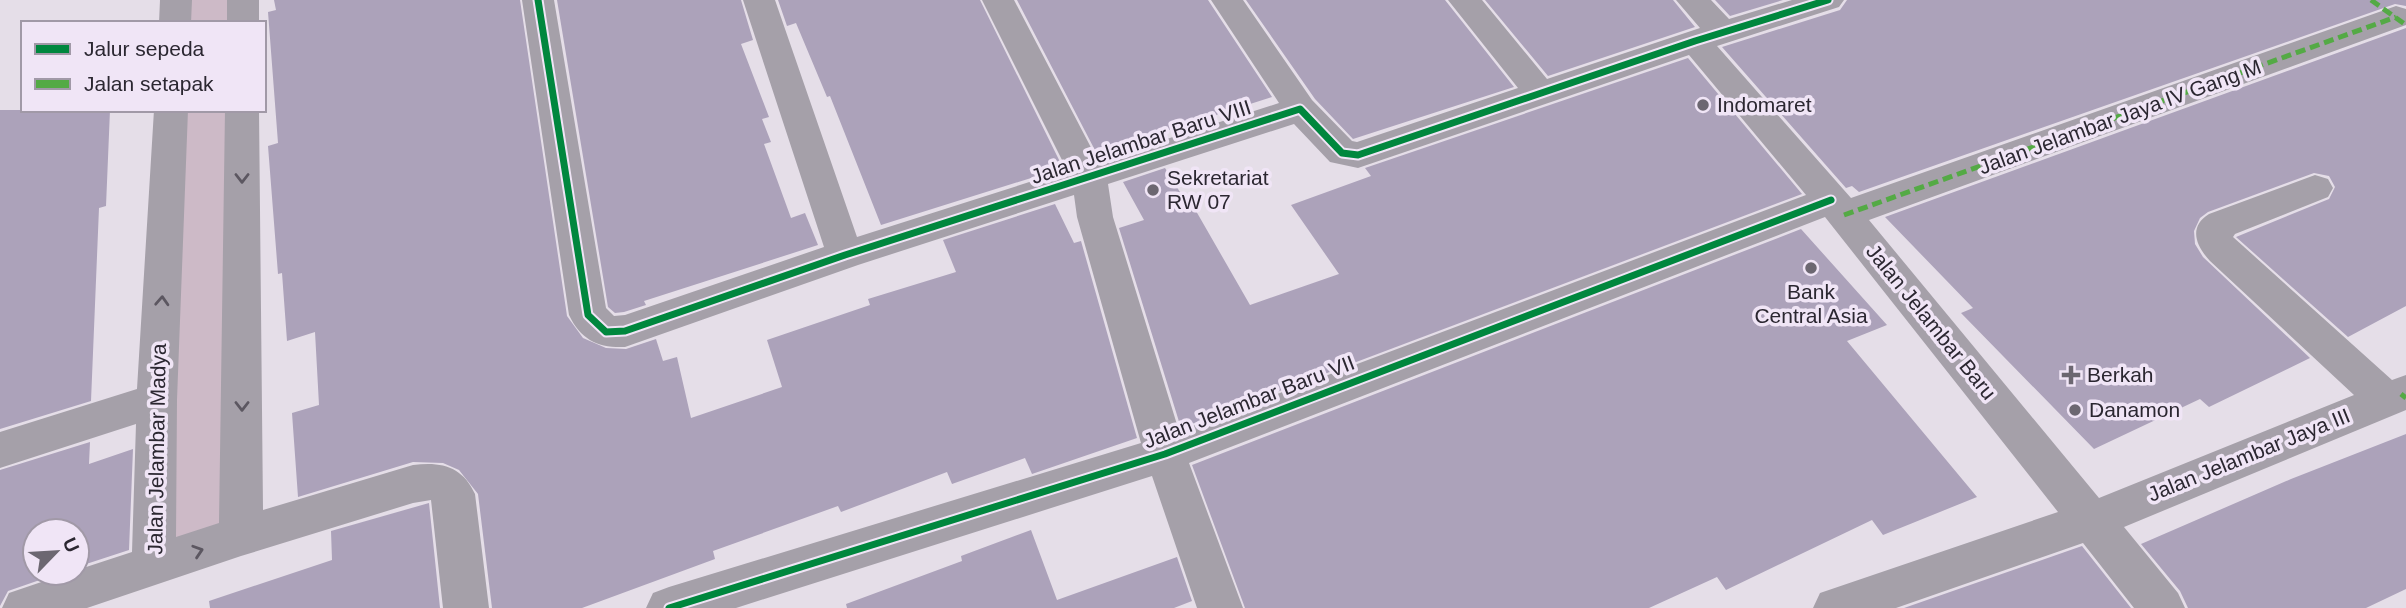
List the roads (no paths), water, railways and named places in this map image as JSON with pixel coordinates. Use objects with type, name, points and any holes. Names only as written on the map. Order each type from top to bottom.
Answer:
[{"type":"street","points":[[175,21],[176,0]]},
{"type":"street","points":[[243,0],[243,21]]},
{"type":"street","name":"Jalan Jelambar Baru VIII","points":[[538,0],[588,315],[606,332],[625,331],[845,255],[1300,109]]},
{"type":"street","points":[[760,0],[845,255]]},
{"type":"street","points":[[998,0],[1089,178],[1095,217],[1165,454],[1220,608]]},
{"type":"street","points":[[1227,0],[1300,109],[1342,153],[1350,156],[1709,36],[1828,0]]},
{"type":"street","points":[[1464,0],[1540,93]]},
{"type":"street","name":"Jalan Jelambar Baru","points":[[1692,0],[1709,36],[1838,207],[2162,608]]},
{"type":"street","name":"Jalan Jelambar Jaya IV Gang M","points":[[1838,207],[2391,14]]},
{"type":"street","name":"Jalan Jelambar Madya","points":[[171,112],[157,400],[154,565],[241,536]]},
{"type":"street","points":[[243,112],[241,536],[413,484],[437,480],[447,484],[454,494],[466,608]]},
{"type":"street","points":[[2315,188],[2222,224],[2214,229],[2215,242],[2400,396]]},
{"type":"street","name":"Jalan Jelambar Baru VII","points":[[669,608],[1165,454],[1838,207]]},
{"type":"street","name":"Jalan Jelambar Jaya III","points":[[1836,608],[2093,520],[2400,396]]},
{"type":"street","points":[[0,450],[157,400]]},
{"type":"street","points":[[25,608],[154,565]]},
{"type":"place","name":"Indomaret","points":[[1703,105]]},
{"type":"place","name":"Sekretariat RW 07","points":[[1153,190]]},
{"type":"place","name":"Bank Central Asia","points":[[1811,268]]},
{"type":"place","name":"Berkah","points":[[2071,375]]},
{"type":"place","name":"Danamon","points":[[2075,410]]}]
